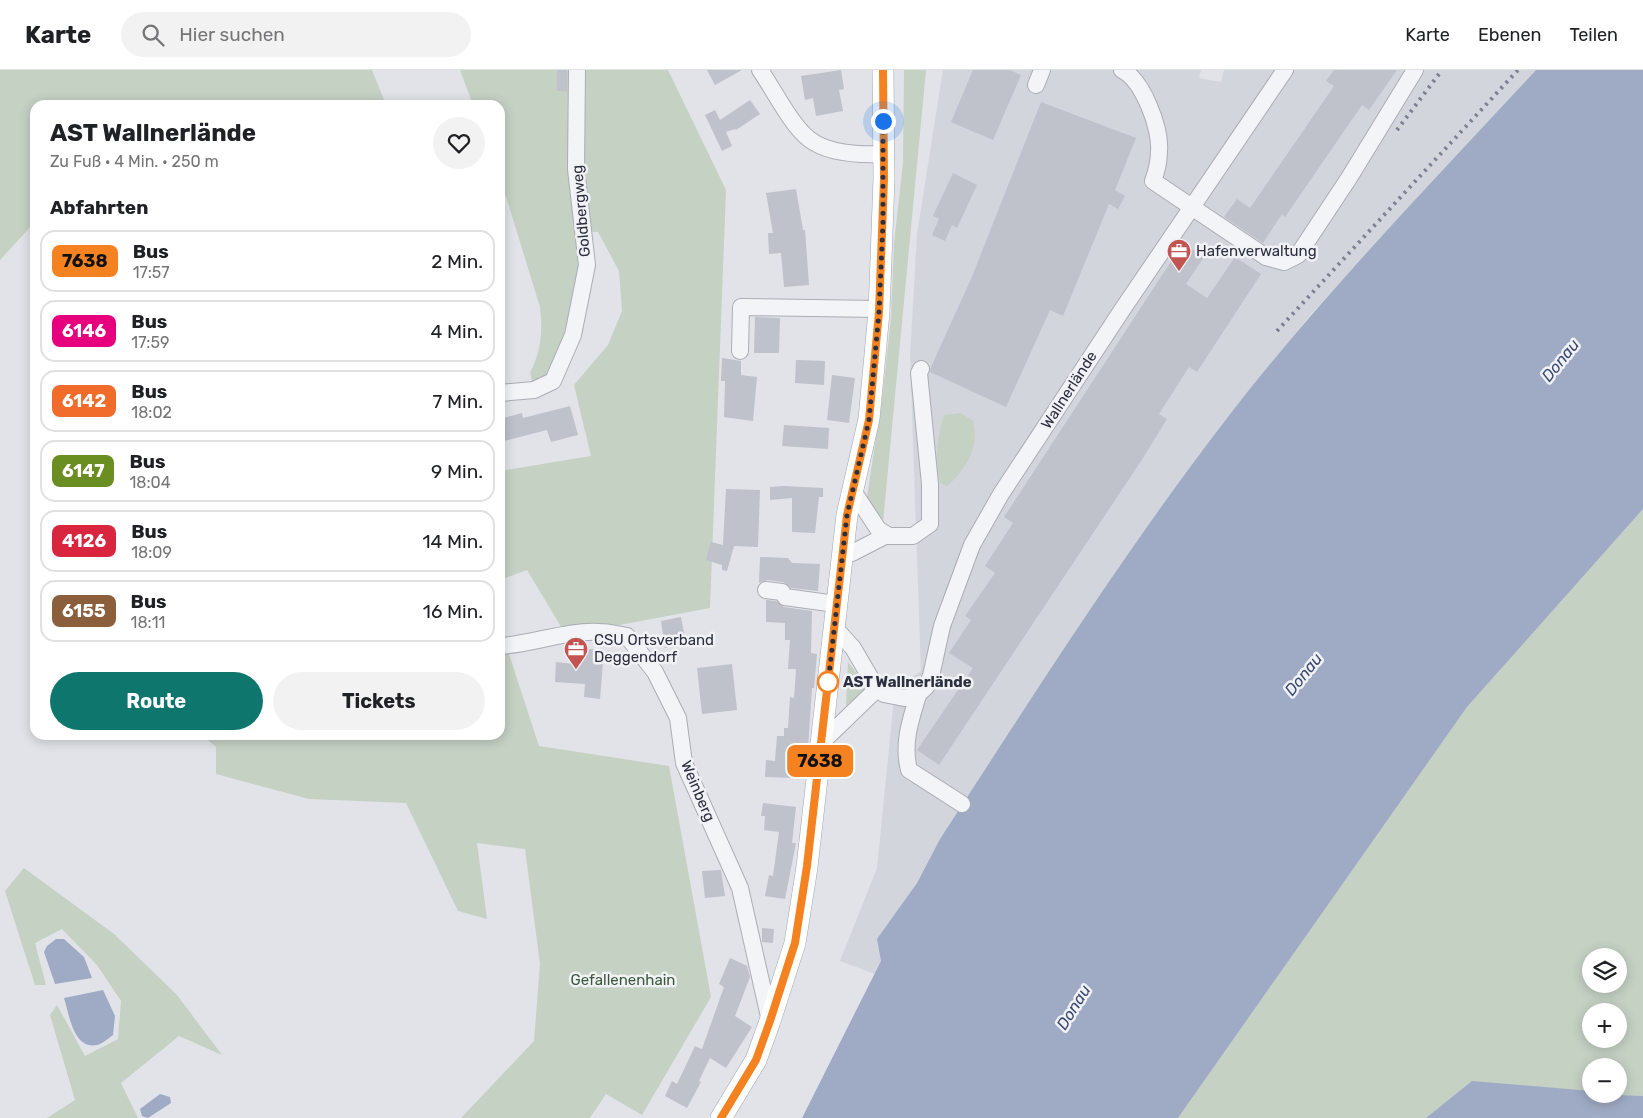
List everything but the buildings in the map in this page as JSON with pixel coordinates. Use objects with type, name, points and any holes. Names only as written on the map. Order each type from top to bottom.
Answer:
[{"type":"main road","points":[[721,1118],[756,1060],[770,1021],[795,943],[807,866],[842,555],[853,491],[869,420],[879,309],[884,154],[883,70]]},
{"type":"street","name":"Goldbergweg","points":[[505,393],[534,390],[553,381],[573,335],[586,266],[576,169],[577,70]]},
{"type":"street","points":[[760,70],[809,139],[822,147],[866,155],[884,154]]},
{"type":"street","points":[[1122,70],[1130,74],[1150,103],[1160,150],[1153,181],[1266,257],[1284,262],[1298,255],[1349,178],[1415,70]]},
{"type":"street","name":"Wallnerlände","points":[[962,804],[909,770],[905,756],[907,732],[920,692],[926,687],[931,676],[942,626],[972,545],[1001,494],[1285,70]]},
{"type":"street","points":[[740,351],[740,307],[879,309]]},
{"type":"street","points":[[842,555],[852,554],[874,540],[889,536],[913,536],[930,524],[930,484],[919,373],[921,369]]},
{"type":"street","points":[[853,491],[878,529],[889,536]]},
{"type":"street","points":[[766,590],[782,592],[785,597],[836,604]]},
{"type":"street","points":[[833,626],[853,648],[878,689],[884,694],[904,698],[916,696],[920,692]]},
{"type":"street","name":"Weinberg","points":[[505,646],[523,645],[566,635],[599,632],[627,636],[654,672],[678,718],[684,764],[740,888],[770,1021]]},
{"type":"street","points":[[822,742],[878,689]]},
{"type":"shaded area","points":[[943,70],[1201,70],[1199,78],[1221,82],[1224,70],[1536,70],[1312,313],[1221,426],[1126,557],[940,839],[917,883],[878,939],[881,961],[875,974],[840,961],[877,868],[895,688],[921,671],[910,356],[917,234]]},
{"type":"green space","points":[[0,70],[372,70],[384,100],[30,100],[30,227],[0,260]]},
{"type":"green space","points":[[460,70],[668,70],[726,190],[710,608],[566,635],[527,570],[505,578],[505,470],[591,456],[574,385],[608,345],[622,311],[619,271],[598,232],[582,231],[585,265],[553,381],[534,388],[530,373],[537,357],[540,341],[540,307],[505,193],[505,100],[471,100]]},
{"type":"green space","points":[[904,70],[926,70],[883,522],[874,513],[867,497],[883,392],[891,318],[894,243],[903,163]]},
{"type":"green space","points":[[961,413],[973,421],[975,440],[970,457],[947,486],[940,483],[938,474],[937,449],[939,433],[944,415]]},
{"type":"green space","points":[[1643,509],[1643,1118],[1178,1118],[1467,707]]},
{"type":"green space","name":"Gefallenenhain","points":[[506,645],[539,746],[669,766],[711,997],[642,1115],[606,1094],[590,1118],[461,1118],[534,1041],[540,964],[525,849],[477,843],[487,919],[458,911],[406,803],[309,799],[216,774],[216,747],[208,740],[505,740]]},
{"type":"green space","points":[[848,662],[868,688],[846,706]]},
{"type":"green space","points":[[24,868],[114,934],[177,995],[222,1055],[179,1036],[121,1083],[138,1118],[47,1118],[75,1100],[50,1015],[57,1005],[85,1056],[118,1039],[121,1001],[97,965],[62,929],[35,943],[46,985],[35,985],[5,891]]},
{"type":"water","name":"Donau","points":[[1536,70],[1643,70],[1643,509],[1467,707],[1178,1118],[802,1118],[881,961],[877,939],[917,883],[940,839],[1042,682],[1147,527],[1221,426],[1296,334],[1374,244]]},
{"type":"water","points":[[56,939],[64,939],[84,957],[92,978],[55,984],[44,952],[47,946]]},
{"type":"water","points":[[103,990],[115,1016],[113,1035],[97,1045],[89,1045],[82,1042],[73,1029],[64,998]]},
{"type":"water","points":[[1472,1081],[1582,1090],[1582,1103],[1627,1103],[1627,1095],[1643,1096],[1643,1118],[1426,1118]]},
{"type":"water","points":[[160,1094],[170,1097],[171,1103],[148,1118],[142,1116],[140,1109]]},
{"type":"railway","points":[[1397,130],[1442,70]]},
{"type":"railway","points":[[1277,331],[1518,70]]},
{"type":"bus line","name":"7638","points":[[721,1118],[756,1060],[770,1021],[795,943],[807,866],[847,515],[869,420],[879,312],[883,222],[883,70]]},
{"type":"place","name":"Hafenverwaltung","points":[[1179,272]]},
{"type":"place","name":"CSU Ortsverband Deggendorf","points":[[576,670]]},
{"type":"place","name":"AST Wallnerlände","points":[[828,682]]},
{"type":"route","points":[[828,682],[828,684],[833,626],[847,515],[869,420],[879,312],[884,179],[883,121]]}]
